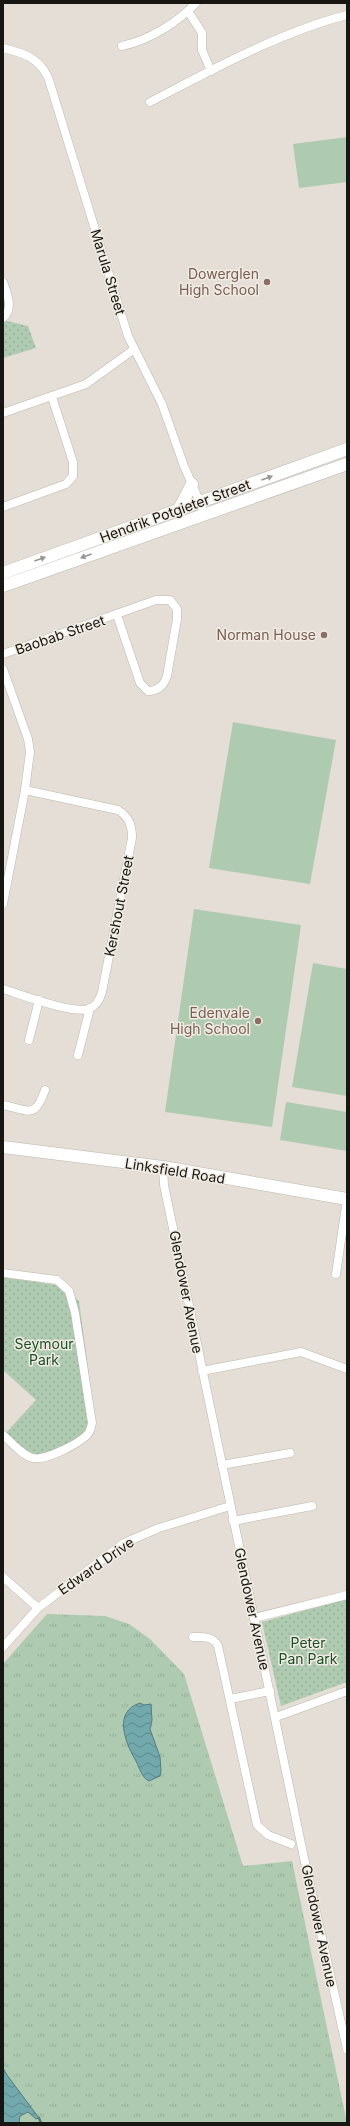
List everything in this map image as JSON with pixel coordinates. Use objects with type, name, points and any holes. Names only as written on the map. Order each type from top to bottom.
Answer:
[{"type":"street","points":[[122,46],[145,40],[188,11],[196,3]]},
{"type":"street","points":[[188,11],[202,32],[202,50],[211,70]]},
{"type":"street","points":[[150,102],[211,70],[303,28],[347,15]]},
{"type":"street","name":"Marula Street","points":[[3,48],[32,57],[41,65],[48,77],[133,350],[162,404],[202,507]]},
{"type":"street","points":[[3,282],[9,303],[8,312],[3,318]]},
{"type":"street","points":[[3,413],[52,397],[91,381],[133,350]]},
{"type":"street","points":[[3,507],[66,484],[73,476],[73,462],[52,397]]},
{"type":"street","name":"Hendrik Potgieter Street","points":[[3,573],[179,509],[202,507],[218,495],[347,449]]},
{"type":"street","name":"Hendrik Potgieter Street","points":[[3,586],[202,507],[347,464]]},
{"type":"street","points":[[179,509],[193,485],[218,495]]},
{"type":"street","name":"Baobab Street","points":[[3,654],[163,599],[170,600],[176,606],[177,619],[167,676],[164,683],[158,689],[148,691],[140,683],[117,615]]},
{"type":"street","points":[[3,669],[28,739],[30,759],[3,904]]},
{"type":"street","name":"Kershout Street","points":[[25,790],[111,807],[124,813],[130,821],[132,828],[128,864],[102,992],[97,1003],[90,1008]]},
{"type":"street","points":[[3,989],[74,1009],[90,1008],[78,1055]]},
{"type":"street","points":[[28,1040],[39,1000]]},
{"type":"street","points":[[3,1105],[29,1111],[35,1110],[44,1090]]},
{"type":"street","name":"Linksfield Road","points":[[3,1147],[163,1167],[347,1199]]},
{"type":"street","name":"Glendower Avenue","points":[[163,1167],[164,1185],[230,1506],[276,1717],[304,1858],[347,2045]]},
{"type":"street","points":[[336,1274],[347,1199]]},
{"type":"street","points":[[3,1273],[56,1280],[69,1291],[76,1313],[92,1424],[90,1430],[84,1437],[47,1458],[40,1459],[28,1456],[3,1435]]},
{"type":"street","points":[[202,1371],[301,1352],[347,1369]]},
{"type":"street","points":[[222,1465],[290,1453]]},
{"type":"street","name":"Edward Drive","points":[[3,1647],[38,1608],[124,1544],[159,1528],[230,1506]]},
{"type":"street","points":[[234,1521],[312,1506]]},
{"type":"street","points":[[3,1578],[38,1608]]},
{"type":"street","points":[[254,1618],[347,1595]]},
{"type":"street","points":[[193,1637],[208,1637],[216,1643],[230,1699],[257,1825],[268,1836],[291,1844]]},
{"type":"street","points":[[230,1699],[270,1691]]},
{"type":"street","points":[[276,1717],[347,1691]]},
{"type":"green space","points":[[347,137],[347,182],[299,188],[293,144]]},
{"type":"green space","points":[[3,320],[28,326],[36,348],[3,358]]},
{"type":"green space","points":[[233,722],[336,740],[310,884],[209,868]]},
{"type":"green space","points":[[194,909],[301,925],[272,1127],[165,1112]]},
{"type":"green space","points":[[313,963],[347,969],[347,1096],[292,1087]]},
{"type":"green space","points":[[286,1102],[347,1112],[347,1151],[280,1140]]},
{"type":"green space","name":"Seymour Park","points":[[3,1277],[63,1286],[79,1301],[95,1419],[83,1441],[47,1461],[29,1459],[3,1436],[36,1400],[3,1370]]},
{"type":"green space","name":"Peter Pan Park","points":[[347,1599],[347,1682],[281,1706],[262,1622]]},
{"type":"green space","points":[[47,1614],[105,1616],[129,1624],[150,1639],[184,1674],[243,1866],[292,1861],[347,2123],[3,2123],[3,1664]]},
{"type":"water","points":[[140,1703],[144,1705],[151,1704],[152,1720],[150,1729],[160,1757],[160,1776],[149,1781],[143,1775],[125,1738],[124,1721],[126,1713],[131,1707]]},
{"type":"water","points":[[3,2068],[39,2118],[36,2119],[28,2112],[20,2116],[19,2123],[3,2123]]},
{"type":"waterway","points":[[39,2118],[41,2123]]},
{"type":"place","name":"Dowerglen High School","points":[[267,282]]},
{"type":"place","name":"Norman House","points":[[324,635]]},
{"type":"place","name":"Edenvale High School","points":[[258,1021]]}]
